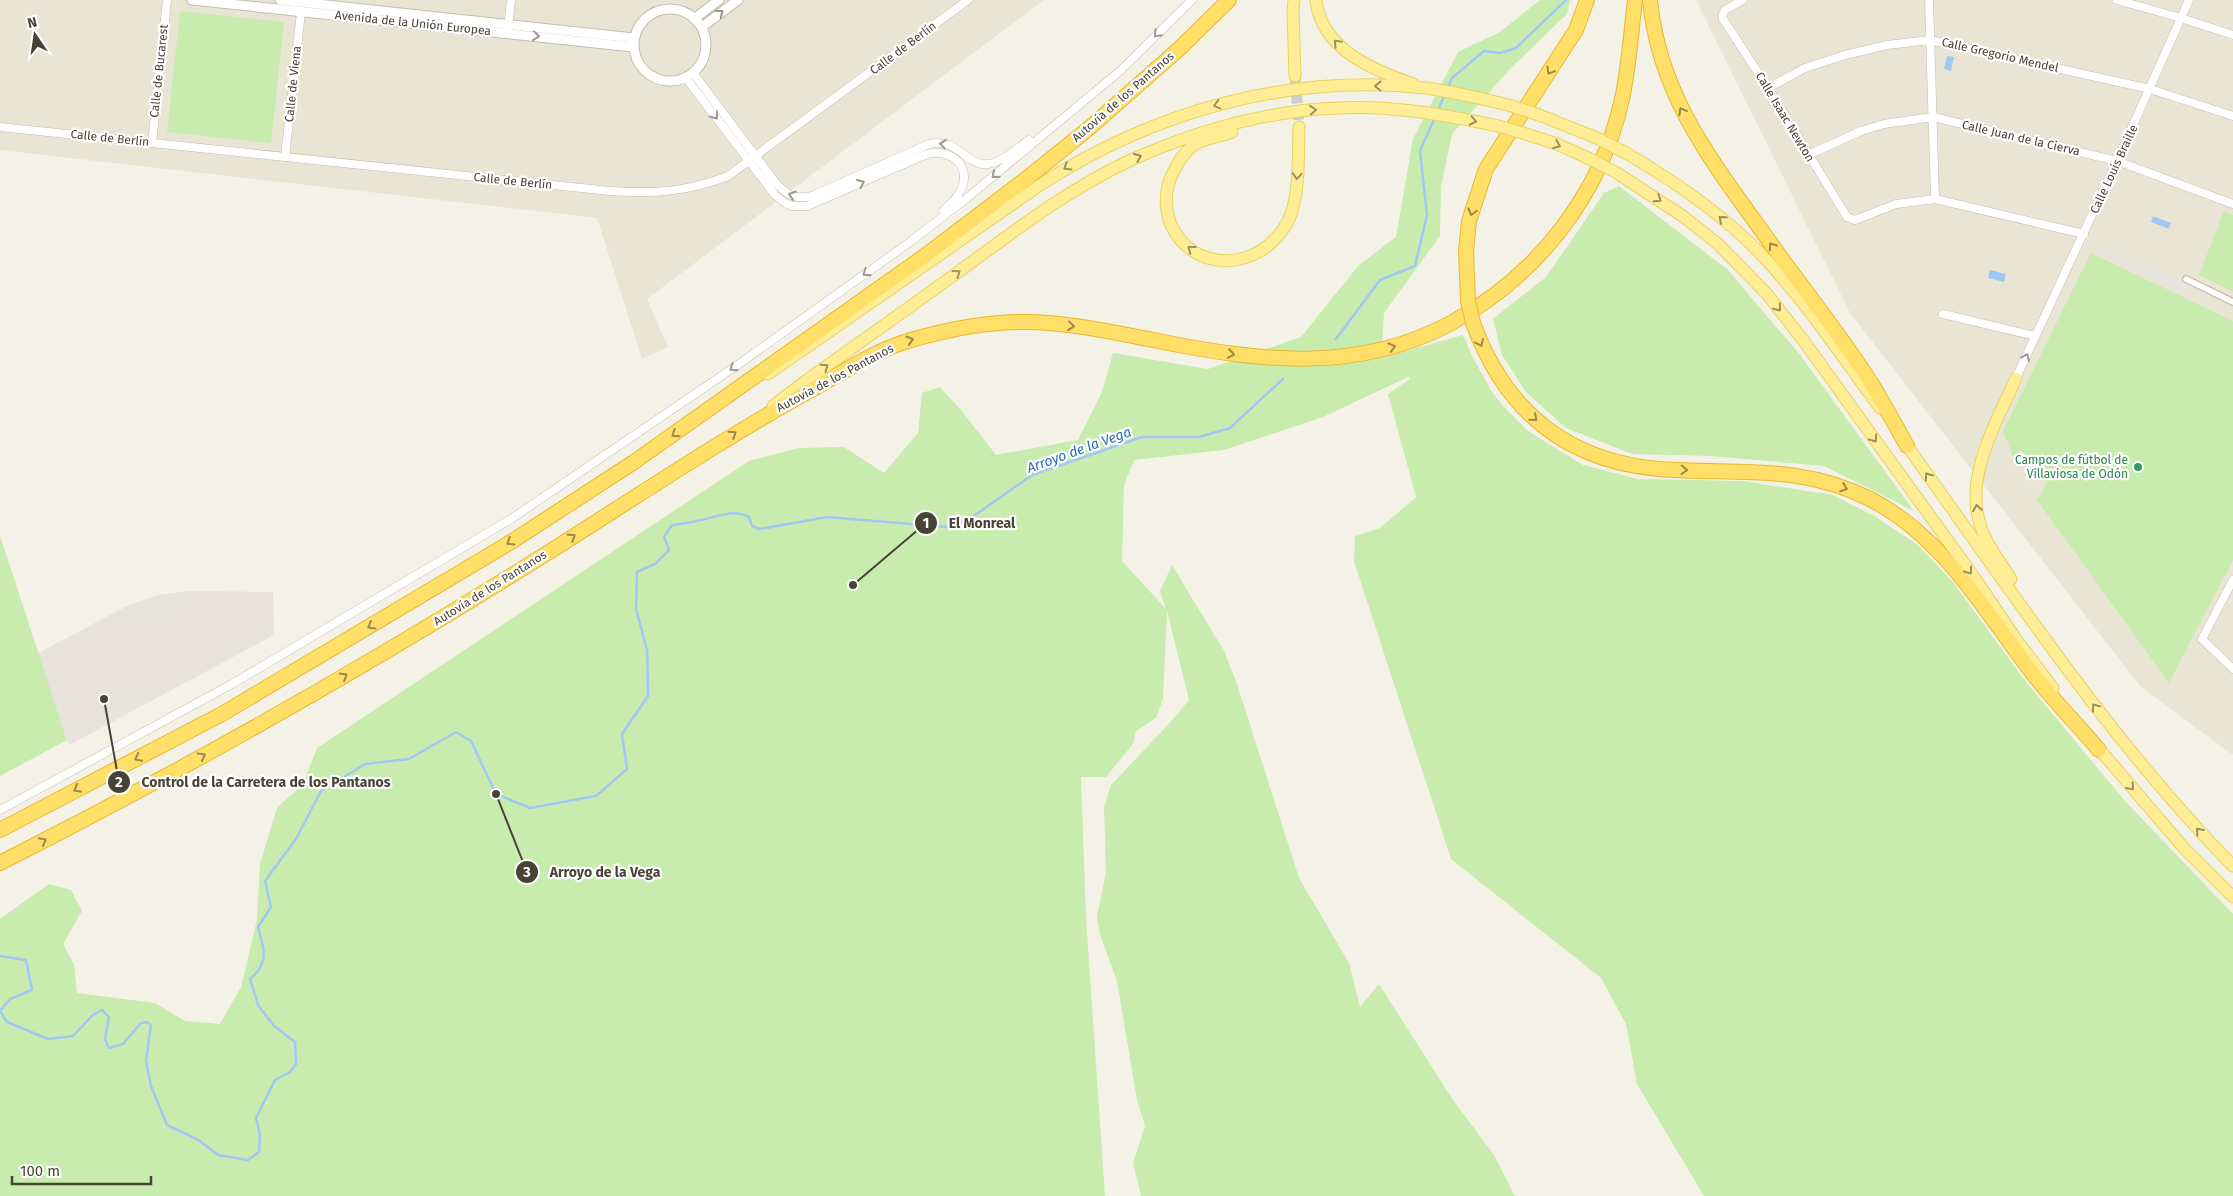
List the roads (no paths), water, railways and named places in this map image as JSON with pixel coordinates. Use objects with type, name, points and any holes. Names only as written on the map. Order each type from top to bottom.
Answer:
[{"type":"highway","name":"Autovía de los Pantanos","points":[[0,830],[222,714],[404,607],[511,542],[715,406],[926,255],[1026,179],[1088,129],[1179,49],[1229,0]]},
{"type":"highway","points":[[1587,0],[1576,30],[1484,176],[1469,221],[1466,251],[1468,301],[1473,323],[1489,363],[1501,382],[1523,408],[1547,429],[1572,445],[1596,456],[1620,464],[1659,469],[1789,473],[1818,479],[1845,488],[1870,499],[1895,514],[1936,549],[1970,588],[2031,672],[2100,750]]},
{"type":"highway","name":"Autovía de los Pantanos","points":[[0,863],[195,760],[336,681],[465,604],[758,418],[878,353],[907,341],[954,329],[1001,323],[1030,322],[1062,324],[1252,358],[1302,360],[1370,353],[1397,345],[1448,325],[1483,304],[1529,266],[1554,239],[1593,181],[1612,136],[1622,99],[1635,0]]},
{"type":"highway","points":[[1650,0],[1656,38],[1666,74],[1679,106],[1707,154],[1873,386],[1907,446]]},
{"type":"main road","points":[[1294,0],[1294,76]]},
{"type":"main road","points":[[1316,0],[1322,22],[1332,37],[1348,54],[1371,68],[1426,88]]},
{"type":"main road","points":[[715,406],[783,365],[1079,160],[1174,118],[1218,104],[1285,90],[1357,86],[1426,88],[1463,94],[1512,106],[1597,138],[1626,153],[1696,197],[1759,252],[1800,299],[2098,711],[2198,831],[2233,866]]},
{"type":"main road","points":[[758,418],[806,380],[1064,197],[1128,162],[1185,137],[1265,116],[1339,108],[1416,111],[1448,115],[1498,126],[1557,144],[1617,174],[1684,217],[1718,244],[1767,294],[1815,355],[2018,642],[2100,750],[2184,847],[2233,898]]},
{"type":"main road","points":[[1265,116],[1243,129],[1198,143],[1182,157],[1169,178],[1166,200],[1170,222],[1179,240],[1196,253],[1216,262],[1240,260],[1264,251],[1279,234],[1290,214],[1297,181],[1299,127]]},
{"type":"main road","points":[[2016,378],[1982,459],[1976,482],[1975,500],[1984,536],[2058,658]]},
{"type":"street","name":"Calle de Bucarest","points":[[152,142],[167,0]]},
{"type":"street","name":"Avenida de la Unión Europea","points":[[192,0],[234,2],[301,12],[508,29],[634,42]]},
{"type":"street","name":"Avenida de la Unión Europea","points":[[280,0],[508,29]]},
{"type":"street","points":[[508,29],[511,0]]},
{"type":"street","points":[[694,19],[719,0]]},
{"type":"street","points":[[702,27],[738,0]]},
{"type":"street","name":"Calle de Berlín","points":[[0,127],[638,193],[668,192],[699,186],[728,176],[968,0]]},
{"type":"street","points":[[0,810],[232,684],[512,520],[739,364],[910,242],[967,198],[1120,71],[1192,0]]},
{"type":"street","name":"Calle Isaac Newton","points":[[1743,0],[1725,10],[1723,14],[1724,19],[1847,217],[1855,220],[1896,204],[1915,200],[1935,199]]},
{"type":"street","points":[[1929,0],[1935,199],[2084,234]]},
{"type":"street","points":[[2118,0],[2233,35]]},
{"type":"street","name":"Calle Louis Braille","points":[[2016,378],[2118,161],[2189,0]]},
{"type":"street","points":[[666,9],[678,10],[694,19],[702,27],[706,44],[705,56],[699,67],[690,75],[668,82],[656,79],[645,73],[637,63],[634,42],[641,23],[655,12],[666,9]]},
{"type":"street","name":"Calle de Viena","points":[[285,157],[301,12]]},
{"type":"street","name":"Calle Gregorio Mendel","points":[[1768,88],[1806,68],[1845,55],[1887,45],[1930,40],[2150,89],[2233,116]]},
{"type":"street","points":[[690,75],[785,194],[797,198],[805,198],[921,147],[936,143],[950,144],[974,162],[991,164],[1074,109]]},
{"type":"street","points":[[690,75],[749,162],[779,199],[785,203],[799,207],[816,203],[927,154],[937,152],[953,156],[962,169],[963,178],[959,194],[910,242]]},
{"type":"street","name":"Calle Juan de la Cierva","points":[[1808,155],[1861,131],[1884,124],[1933,117],[2118,161],[2233,204]]},
{"type":"street","points":[[2186,279],[2233,302]]},
{"type":"street","points":[[1943,314],[2035,336]]},
{"type":"street","points":[[2233,580],[2202,639],[2233,669]]},
{"type":"water","points":[[1947,56],[1954,57],[1951,71],[1944,69]]},
{"type":"water","points":[[2153,216],[2171,223],[2169,229],[2151,222]]},
{"type":"water","points":[[1990,270],[2006,274],[2004,282],[1988,278]]},
{"type":"waterway","points":[[1448,87],[1452,78],[1484,51],[1500,53],[1516,48],[1566,0]]},
{"type":"waterway","points":[[1438,110],[1445,94]]},
{"type":"waterway","points":[[1336,339],[1380,280],[1415,266],[1427,215],[1420,151],[1435,117]]},
{"type":"waterway","name":"Arroyo de la Vega","points":[[0,956],[26,960],[32,990],[10,999],[0,1011],[7,1022],[48,1039],[73,1036],[93,1015],[102,1010],[109,1017],[105,1039],[109,1048],[123,1044],[141,1023],[147,1022],[151,1025],[146,1061],[151,1086],[167,1125],[197,1139],[218,1155],[248,1160],[259,1152],[260,1135],[256,1118],[275,1080],[290,1072],[296,1064],[295,1042],[274,1026],[258,1005],[250,979],[261,967],[264,955],[258,927],[271,907],[265,881],[296,839],[321,791],[365,764],[409,759],[456,732],[471,741],[496,794],[530,808],[596,796],[627,769],[622,734],[648,696],[647,650],[636,609],[637,572],[655,564],[669,550],[664,537],[672,525],[735,513],[749,517],[752,526],[760,529],[827,517],[946,527],[968,520],[1032,475],[1142,437],[1199,437],[1230,428],[1283,379]]},
{"type":"tunnel","points":[[1295,76],[1299,127]]},
{"type":"place","name":"Campos de fútbol de Villaviosa de Odón","points":[[2138,467]]},
{"type":"place","name":"El Monreal","points":[[853,585]]},
{"type":"place","name":"Control de la Carretera de los Pantanos","points":[[104,699]]},
{"type":"place","name":"Arroyo de la Vega","points":[[496,794]]}]
